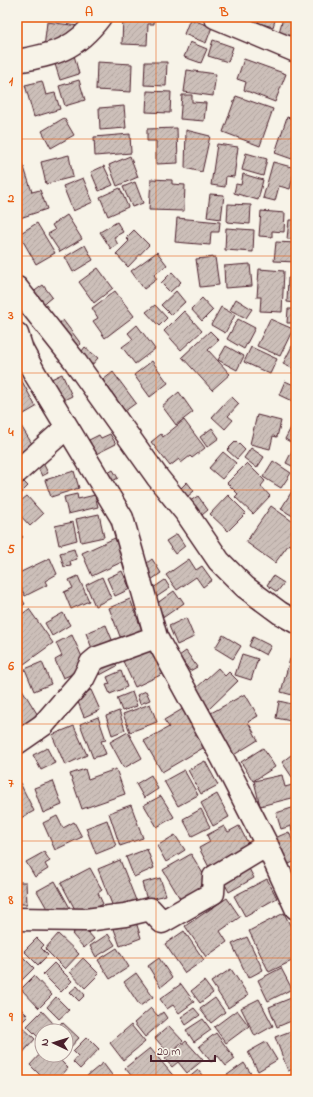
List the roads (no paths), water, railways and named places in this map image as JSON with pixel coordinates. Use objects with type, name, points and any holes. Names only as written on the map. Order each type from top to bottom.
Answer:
[{"type":"street","points":[[17,61],[46,56],[69,47],[90,30],[100,17]]},
{"type":"street","points":[[215,17],[296,51]]},
{"type":"street","points":[[17,288],[74,360],[158,478],[187,514],[219,561],[245,587],[280,613],[296,622]]},
{"type":"street","points":[[17,334],[25,356],[122,518],[156,637],[223,759],[267,845],[296,908]]},
{"type":"street","points":[[17,472],[67,427]]},
{"type":"street","points":[[17,743],[43,726],[83,679],[91,663],[97,658],[156,637]]},
{"type":"street","points":[[17,918],[86,920],[125,915],[150,909],[162,922],[213,893],[214,877],[267,845]]}]
